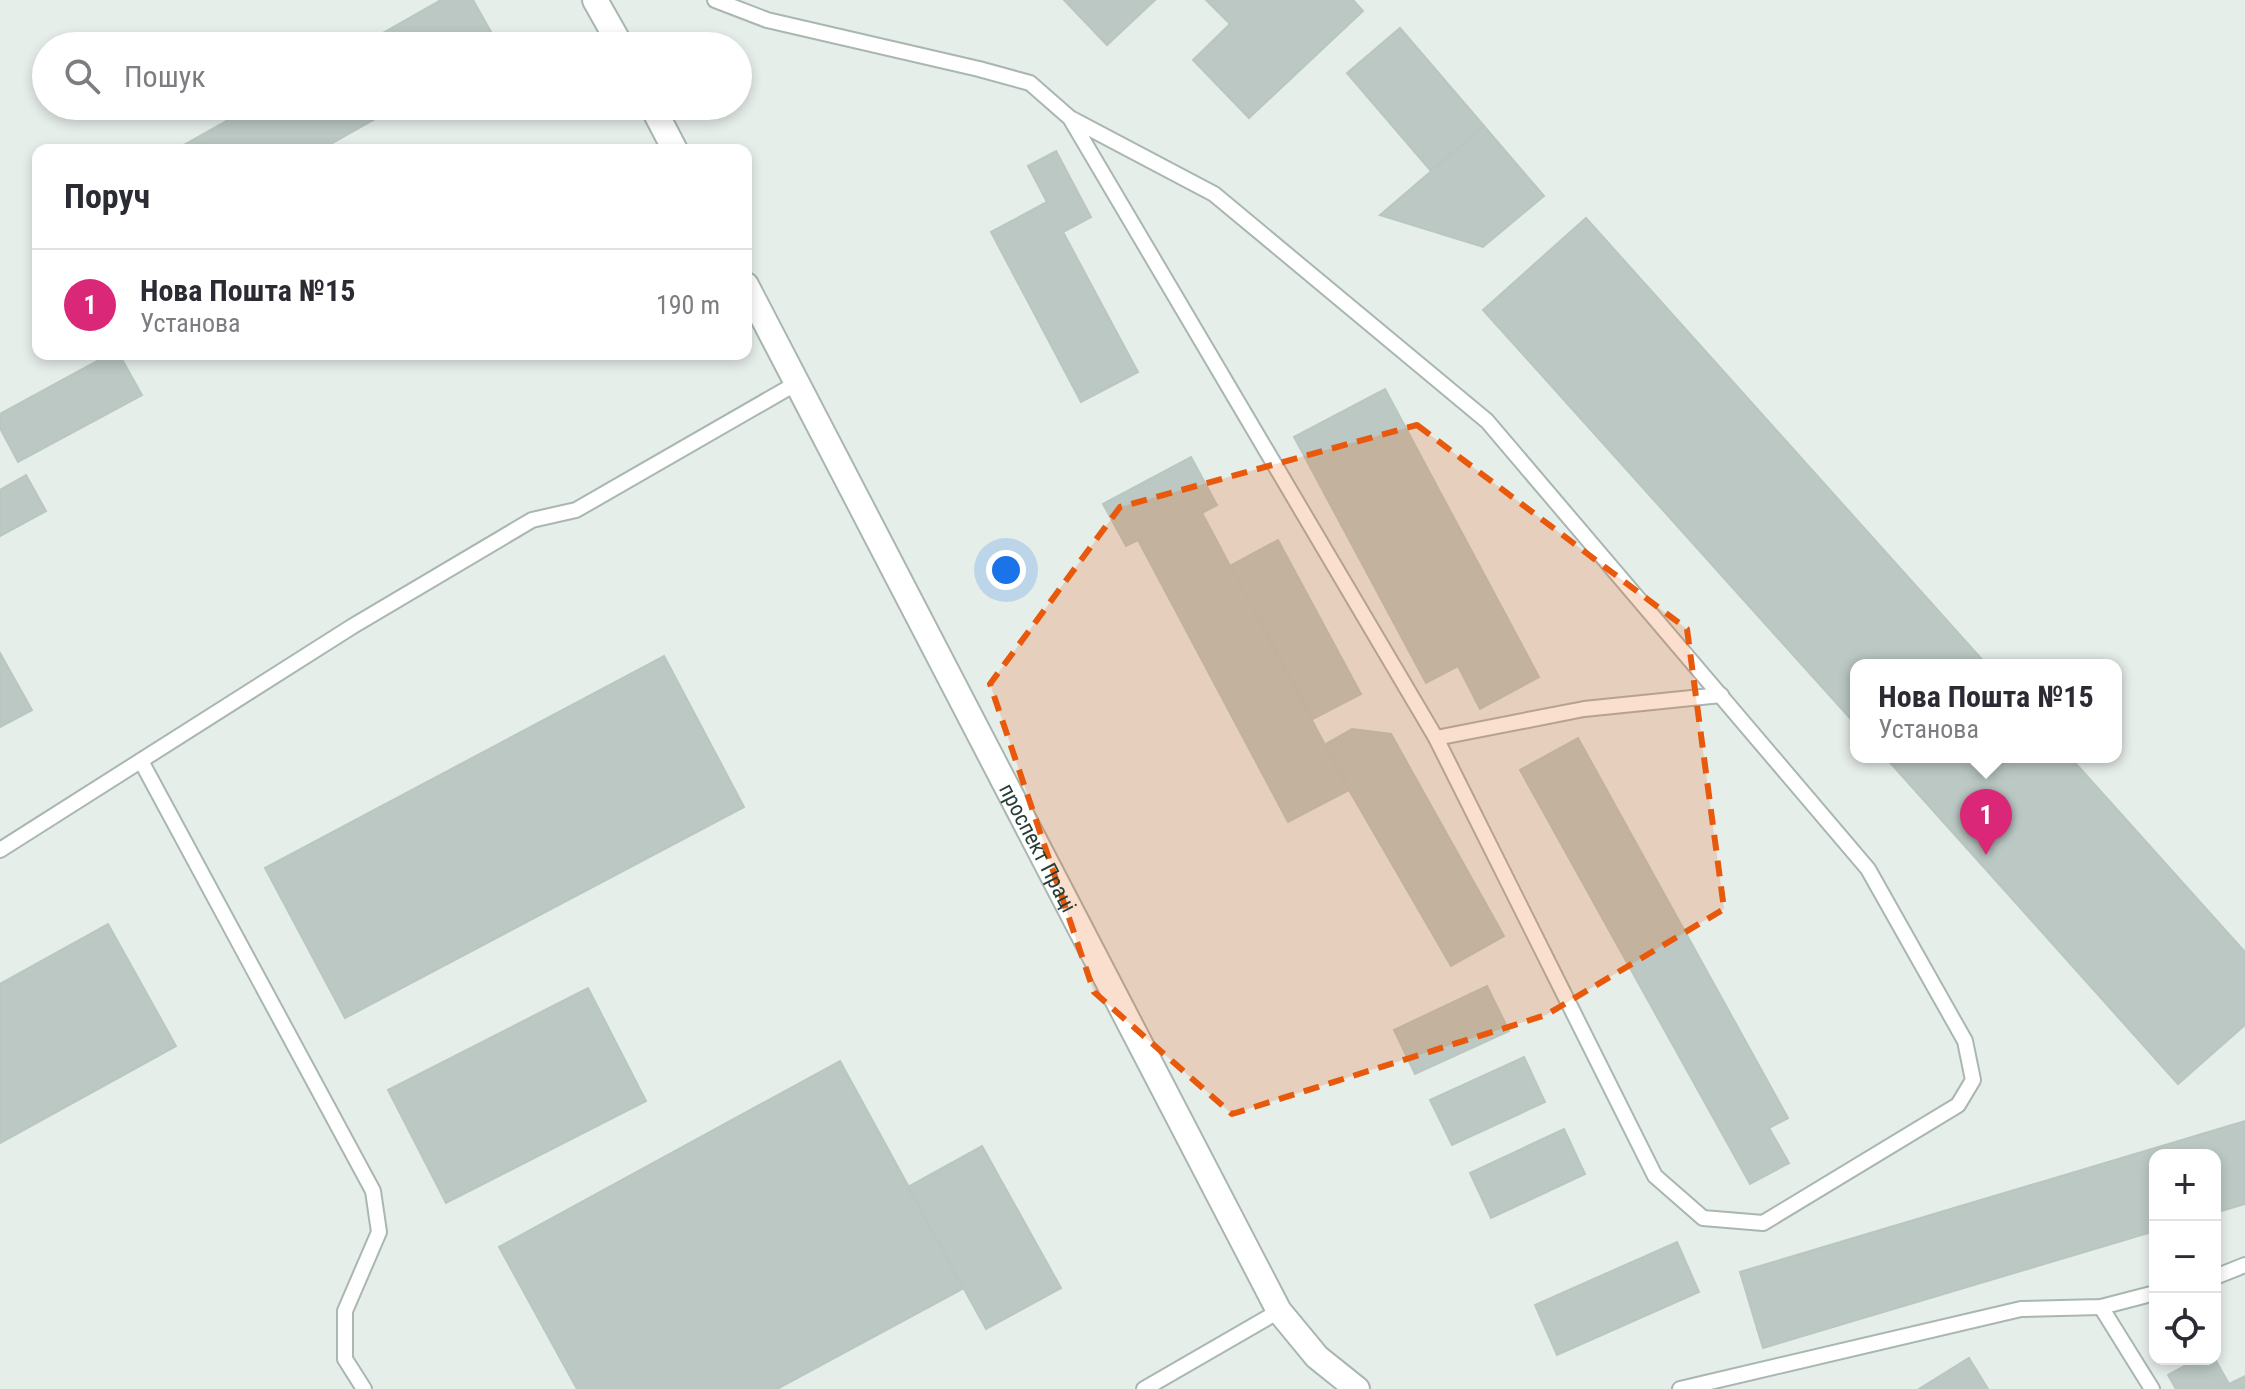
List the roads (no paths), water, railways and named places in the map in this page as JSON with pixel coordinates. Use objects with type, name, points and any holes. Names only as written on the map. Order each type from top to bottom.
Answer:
[{"type":"street","points":[[595,0],[613,32]]},
{"type":"street","points":[[659,120],[672,144]]},
{"type":"street","name":"проспект Праці","points":[[752,297],[1279,1311],[1317,1357],[1357,1389]]},
{"type":"lane","points":[[715,0],[767,20],[1030,83],[1070,118],[1214,194],[1487,421],[1868,869],[1965,1041],[1973,1080],[1958,1105],[1763,1223],[1703,1218],[1655,1176],[1436,738],[1070,118]]},
{"type":"lane","points":[[0,850],[353,626],[532,520],[576,510],[797,383]]},
{"type":"lane","points":[[1436,738],[1584,709],[1721,695]]},
{"type":"lane","points":[[141,761],[373,1191],[379,1232],[345,1311],[345,1359],[364,1389]]},
{"type":"lane","points":[[2221,1275],[2245,1265]]},
{"type":"lane","points":[[1680,1389],[2021,1309],[2101,1307],[2149,1295]]},
{"type":"lane","points":[[2101,1307],[2152,1389]]},
{"type":"lane","points":[[1144,1389],[1279,1311]]},
{"type":"place","name":"Нова Пошта №15","points":[[1986,855]]}]
